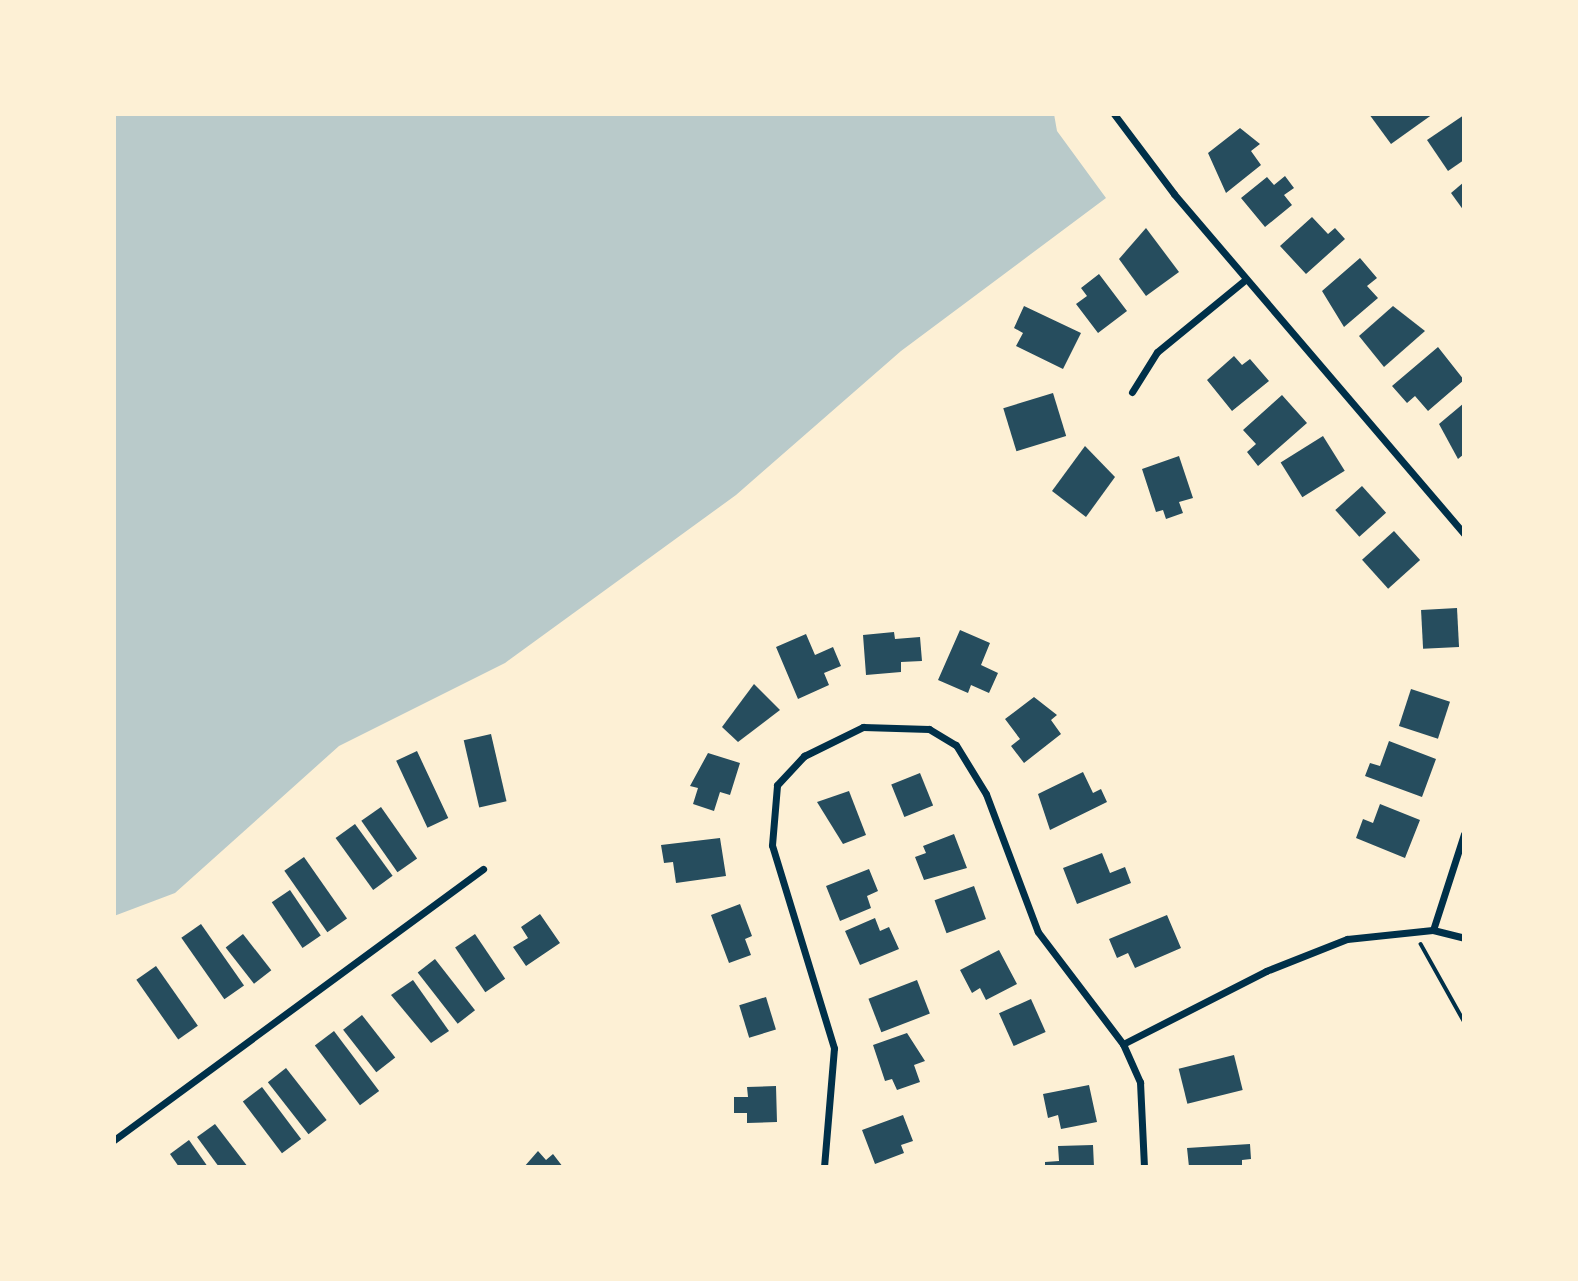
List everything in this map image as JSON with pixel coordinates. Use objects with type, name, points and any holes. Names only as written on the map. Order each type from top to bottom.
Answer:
[{"type":"street","points":[[1114,114],[1245,280],[1464,534]]},
{"type":"street","points":[[1132,393],[1157,352],[1245,280]]},
{"type":"street","points":[[823,1167],[834,1048],[772,845],[777,785],[804,755],[863,727],[929,729],[956,745],[986,794],[1038,932],[1123,1044],[1140,1082],[1144,1167]]},
{"type":"street","points":[[1433,930],[1464,834]]},
{"type":"street","points":[[114,1140],[483,869]]},
{"type":"street","points":[[1123,1044],[1266,971],[1347,939],[1433,930],[1464,938]]},
{"type":"path","points":[[1416,932],[1464,1021]]},
{"type":"shaded area","points":[[114,114],[1054,114],[1057,131],[1106,198],[901,351],[736,495],[505,663],[339,746],[175,893],[114,916]]},
{"type":"building","points":[[1369,114],[1433,114],[1391,144]]},
{"type":"building","points":[[1464,115],[1464,160],[1448,171],[1427,140]]},
{"type":"building","points":[[1240,128],[1260,144],[1251,151],[1261,165],[1226,193],[1208,153]]},
{"type":"building","points":[[1285,176],[1294,188],[1284,195],[1292,205],[1265,227],[1241,198],[1267,177],[1274,185]]},
{"type":"building","points":[[1464,182],[1464,211],[1451,193]]},
{"type":"building","points":[[1312,217],[1328,234],[1335,228],[1345,239],[1306,274],[1280,246]]},
{"type":"building","points":[[1146,228],[1179,272],[1146,296],[1119,259]]},
{"type":"building","points":[[1360,258],[1377,278],[1367,286],[1378,298],[1344,327],[1322,291]]},
{"type":"building","points":[[1099,274],[1127,311],[1098,333],[1076,304],[1087,296],[1081,288]]},
{"type":"building","points":[[1024,306],[1081,333],[1063,369],[1016,346],[1023,333],[1014,328]]},
{"type":"building","points":[[1393,306],[1425,331],[1384,367],[1359,336]]},
{"type":"building","points":[[1438,347],[1464,380],[1428,411],[1415,396],[1407,403],[1392,386]]},
{"type":"building","points":[[1234,356],[1242,365],[1250,359],[1269,381],[1232,411],[1207,380]]},
{"type":"building","points":[[1053,393],[1066,436],[1016,451],[1003,408]]},
{"type":"building","points":[[1282,395],[1307,423],[1258,466],[1247,452],[1256,444],[1243,430]]},
{"type":"building","points":[[1464,403],[1464,454],[1458,459],[1439,424]]},
{"type":"building","points":[[1323,436],[1345,471],[1302,497],[1281,462]]},
{"type":"building","points":[[1085,446],[1115,477],[1086,517],[1052,491]]},
{"type":"building","points":[[1179,456],[1193,498],[1179,502],[1183,513],[1166,519],[1163,510],[1156,512],[1142,469]]},
{"type":"building","points":[[1362,486],[1386,513],[1359,537],[1335,510]]},
{"type":"building","points":[[1394,531],[1420,560],[1388,589],[1362,560]]},
{"type":"building","points":[[1457,608],[1459,647],[1423,649],[1421,610]]},
{"type":"building","points":[[960,630],[990,643],[981,665],[998,673],[989,693],[971,685],[968,693],[938,680]]},
{"type":"building","points":[[894,632],[895,639],[920,637],[922,661],[901,662],[901,672],[866,675],[863,635]]},
{"type":"building","points":[[806,634],[815,655],[833,647],[841,666],[824,673],[829,685],[798,699],[776,647]]},
{"type":"building","points":[[754,684],[780,710],[738,742],[722,727]]},
{"type":"building","points":[[1411,689],[1450,702],[1438,739],[1399,726]]},
{"type":"building","points":[[1034,697],[1057,715],[1051,720],[1061,734],[1024,763],[1011,746],[1020,739],[1005,719]]},
{"type":"building","points":[[491,734],[507,801],[479,808],[464,740]]},
{"type":"building","points":[[1389,741],[1436,759],[1422,797],[1365,776],[1370,763],[1380,766]]},
{"type":"building","points":[[417,751],[448,818],[427,828],[396,761]]},
{"type":"building","points":[[708,753],[740,763],[730,795],[720,792],[714,811],[693,804],[698,788],[690,786]]},
{"type":"building","points":[[1083,772],[1093,793],[1101,789],[1107,802],[1050,830],[1038,794]]},
{"type":"building","points":[[920,773],[933,805],[904,817],[891,785]]},
{"type":"building","points":[[849,791],[866,835],[843,844],[817,802]]},
{"type":"building","points":[[1380,804],[1420,820],[1405,858],[1356,838],[1363,819],[1373,823]]},
{"type":"building","points":[[381,807],[417,859],[397,872],[361,821]]},
{"type":"building","points":[[355,824],[393,876],[373,890],[336,838]]},
{"type":"building","points":[[954,834],[967,868],[924,880],[915,857],[926,853],[923,846]]},
{"type":"building","points":[[720,838],[726,876],[676,883],[673,862],[664,863],[661,845]]},
{"type":"building","points":[[1102,853],[1110,873],[1125,867],[1131,883],[1077,904],[1063,868]]},
{"type":"building","points":[[304,857],[347,918],[327,932],[284,871]]},
{"type":"building","points":[[869,869],[878,891],[867,896],[871,908],[840,921],[826,886]]},
{"type":"building","points":[[974,886],[986,919],[947,933],[935,900]]},
{"type":"building","points":[[290,890],[321,936],[303,948],[272,902]]},
{"type":"building","points":[[740,904],[752,936],[745,939],[751,955],[729,963],[711,915]]},
{"type":"building","points":[[540,914],[560,943],[526,966],[513,947],[528,938],[521,927]]},
{"type":"building","points":[[1167,915],[1181,948],[1135,968],[1128,953],[1117,958],[1109,939]]},
{"type":"building","points":[[875,918],[880,931],[889,927],[899,949],[860,965],[845,931]]},
{"type":"building","points":[[201,924],[244,985],[224,999],[181,938]]},
{"type":"building","points":[[243,934],[271,970],[254,984],[226,948]]},
{"type":"building","points":[[475,934],[505,979],[485,992],[455,947]]},
{"type":"building","points":[[999,950],[1017,984],[986,1000],[980,988],[972,993],[960,970]]},
{"type":"building","points":[[435,959],[475,1010],[458,1024],[418,973]]},
{"type":"building","points":[[156,966],[198,1026],[178,1040],[136,980]]},
{"type":"building","points":[[413,980],[449,1031],[431,1043],[391,995]]},
{"type":"building","points":[[917,980],[930,1014],[881,1032],[868,999]]},
{"type":"building","points":[[766,997],[776,1030],[749,1038],[739,1005]]},
{"type":"building","points":[[1031,999],[1046,1032],[1014,1046],[999,1013]]},
{"type":"building","points":[[362,1015],[395,1058],[376,1072],[343,1030]]},
{"type":"building","points":[[334,1031],[379,1091],[360,1105],[315,1045]]},
{"type":"building","points":[[907,1033],[925,1061],[914,1065],[920,1082],[897,1090],[892,1079],[885,1081],[873,1045]]},
{"type":"building","points":[[1234,1055],[1243,1090],[1187,1104],[1179,1069]]},
{"type":"building","points":[[286,1068],[327,1120],[309,1134],[268,1082]]},
{"type":"building","points":[[1089,1085],[1097,1122],[1061,1129],[1058,1115],[1048,1118],[1043,1094]]},
{"type":"building","points":[[776,1086],[777,1122],[747,1123],[747,1113],[734,1113],[734,1097],[748,1097],[747,1087]]},
{"type":"building","points":[[262,1087],[301,1139],[282,1153],[243,1101]]},
{"type":"building","points":[[903,1115],[913,1141],[901,1145],[904,1153],[875,1164],[862,1130]]},
{"type":"building","points":[[215,1124],[248,1167],[219,1167],[197,1137]]},
{"type":"building","points":[[189,1140],[208,1167],[179,1167],[170,1154]]},
{"type":"building","points":[[1250,1144],[1251,1159],[1242,1160],[1242,1167],[1189,1167],[1187,1148]]},
{"type":"building","points":[[1093,1145],[1094,1167],[1045,1167],[1045,1162],[1059,1161],[1058,1146]]},
{"type":"building","points":[[538,1151],[546,1160],[553,1154],[563,1167],[524,1167]]}]
